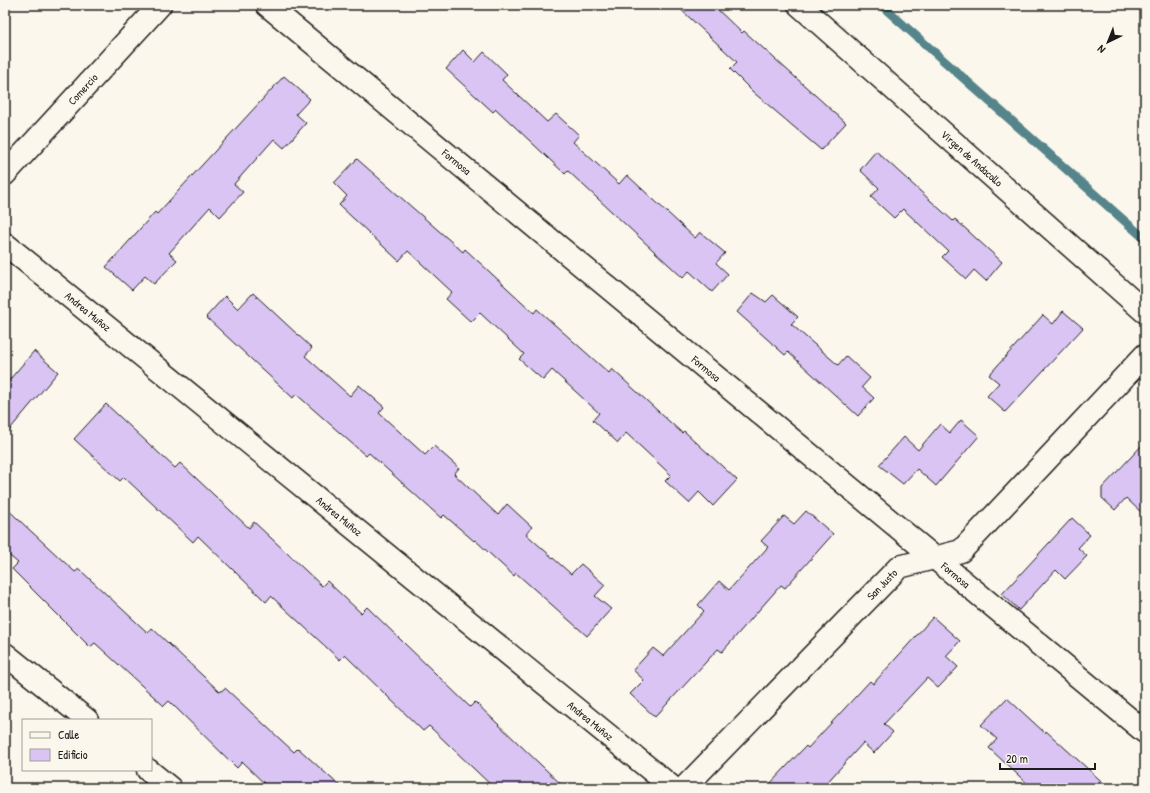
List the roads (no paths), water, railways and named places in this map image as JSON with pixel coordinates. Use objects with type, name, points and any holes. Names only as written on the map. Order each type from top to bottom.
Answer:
[{"type":"street","name":"Comercio","points":[[5,174],[160,5]]},
{"type":"street","name":"Formosa","points":[[267,5],[1145,732]]},
{"type":"street","name":"Virgen de Andacollo","points":[[799,5],[1145,312]]},
{"type":"street","name":"Andrea Muñoz","points":[[5,244],[673,788]]},
{"type":"street","name":"San Justo","points":[[684,788],[899,567],[961,551],[1145,355]]},
{"type":"street","points":[[5,654],[86,719]]},
{"type":"street","points":[[149,771],[170,788]]},
{"type":"waterway","points":[[881,5],[1145,239]]}]
